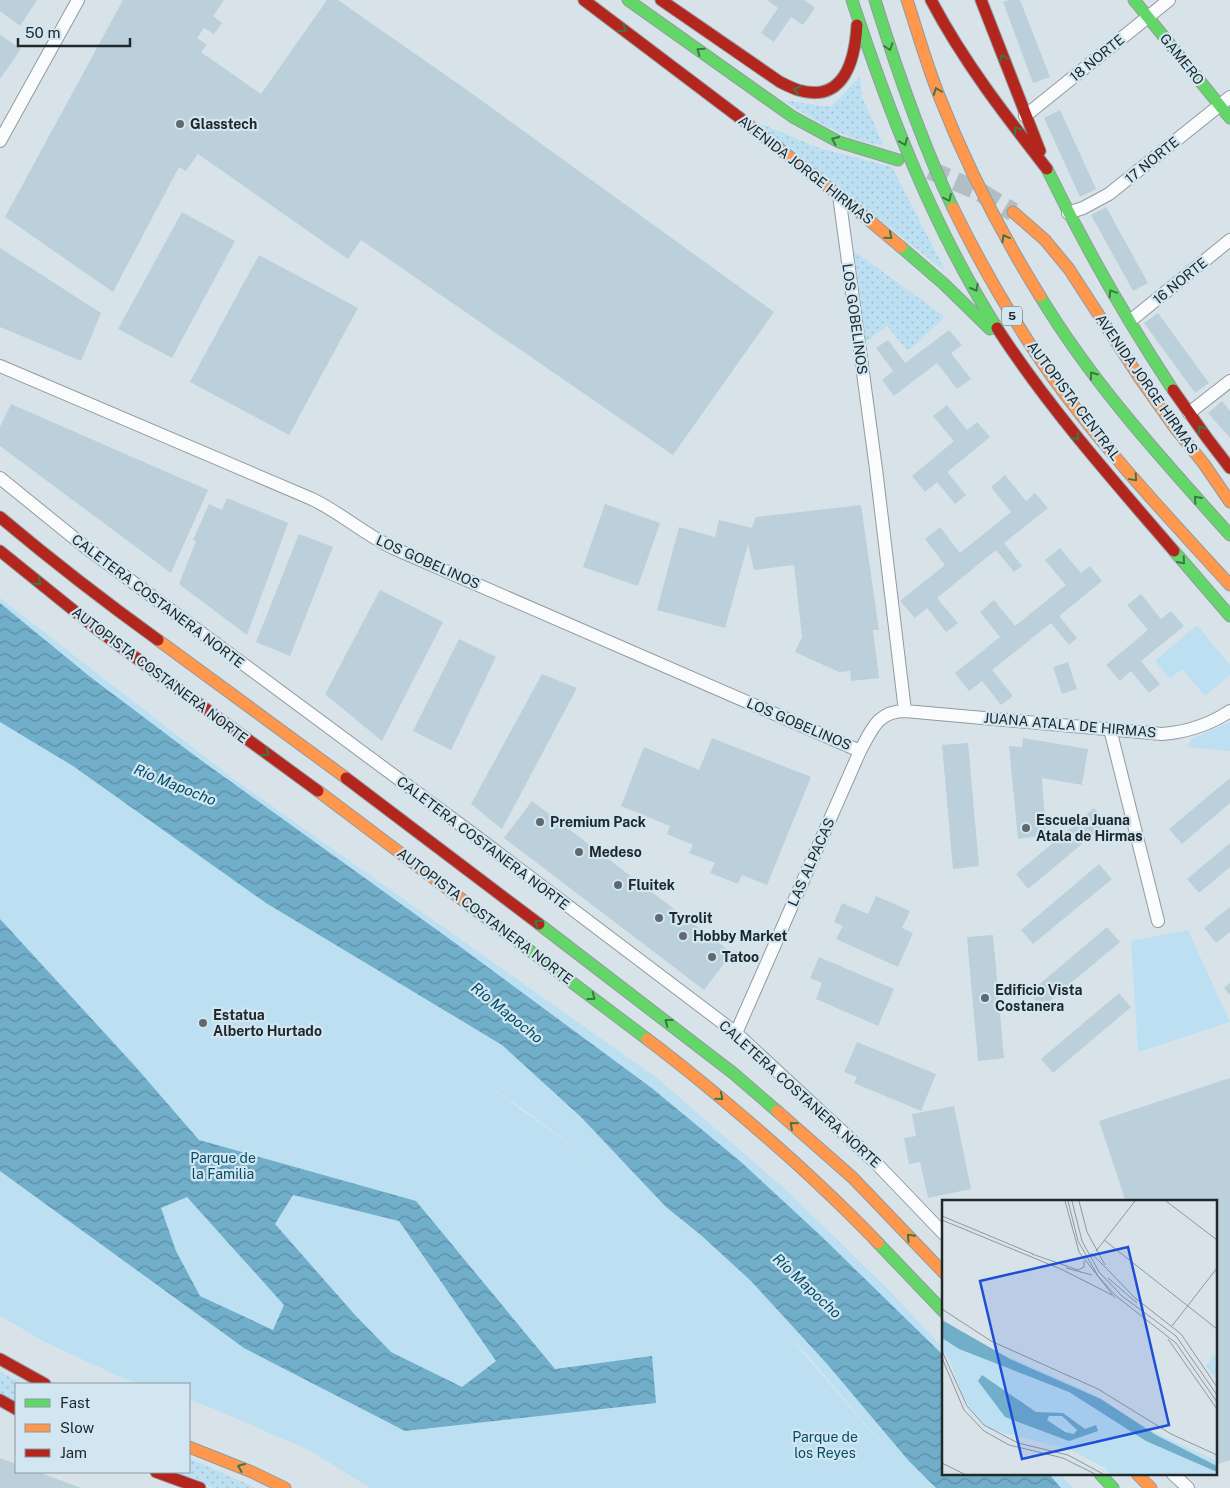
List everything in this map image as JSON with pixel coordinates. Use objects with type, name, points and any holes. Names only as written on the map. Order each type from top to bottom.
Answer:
[{"type":"main road","name":"AVENIDA JORGE HIRMAS","points":[[584,0],[671,64],[838,195],[927,268],[1016,356]]},
{"type":"main road","points":[[628,0],[793,117],[839,142],[898,160]]},
{"type":"main road","points":[[661,0],[788,87],[816,93],[832,89],[847,76],[854,54],[857,29],[856,14]]},
{"type":"main road","points":[[852,0],[900,131],[935,212],[973,285],[1016,356],[1048,401],[1087,450],[1230,616]]},
{"type":"main road","name":"AUTOPISTA CENTRAL","points":[[875,0],[905,92],[938,177],[976,255],[998,293],[1034,351],[1080,413],[1140,486],[1230,585]]},
{"type":"main road","name":"5","points":[[907,0],[931,75],[960,147],[999,227],[1025,273],[1068,340],[1120,410],[1230,535]]},
{"type":"main road","points":[[932,0],[956,45],[1047,169]]},
{"type":"main road","points":[[981,0],[1047,169],[1068,213],[1105,280],[1189,414],[1230,468]]},
{"type":"main road","name":"GAMERO","points":[[1134,0],[1225,102],[1230,118]]},
{"type":"main road","name":"AVENIDA JORGE HIRMAS","points":[[1013,212],[1045,240],[1069,269],[1144,383],[1204,464]]},
{"type":"main road","points":[[1204,464],[1230,492]]},
{"type":"main road","points":[[1204,464],[1230,502]]},
{"type":"main road","name":"AUTOPISTA COSTANERA NORTE","points":[[0,517],[101,599],[310,751],[661,1016],[733,1073],[853,1178],[942,1270]]},
{"type":"main road","name":"AUTOPISTA COSTANERA NORTE","points":[[0,551],[98,630],[395,848],[680,1064],[756,1127],[856,1219],[942,1310]]},
{"type":"main road","points":[[0,1359],[43,1383]]},
{"type":"main road","points":[[0,1400],[15,1408]]},
{"type":"main road","points":[[190,1446],[285,1488]]},
{"type":"main road","points":[[159,1473],[200,1488]]},
{"type":"main road","points":[[1102,1476],[1113,1488]]},
{"type":"main road","points":[[1139,1476],[1151,1488]]},
{"type":"street","points":[[0,141],[78,0]]},
{"type":"street","name":"18 NORTE","points":[[1026,116],[1169,0]]},
{"type":"street","name":"17 NORTE","points":[[1068,213],[1109,194],[1225,102]]},
{"type":"street","name":"LOS GOBELINOS","points":[[838,195],[876,469],[906,711]]},
{"type":"street","name":"16 NORTE","points":[[1130,321],[1230,240]]},
{"type":"street","name":"LOS GOBELINOS","points":[[0,366],[312,499],[393,548],[860,751]]},
{"type":"street","points":[[1189,414],[1230,381]]},
{"type":"street","name":"CALETERA COSTANERA NORTE","points":[[0,478],[84,546],[736,1033],[874,1161],[942,1232]]},
{"type":"street","name":"JUANA ATALA DE HIRMAS","points":[[906,711],[1149,733],[1175,733],[1202,726],[1230,711]]},
{"type":"street","name":"LAS ALPACAS","points":[[736,1033],[860,751],[871,730],[879,720],[891,712],[906,711]]},
{"type":"street","points":[[1110,729],[1158,921]]},
{"type":"street","points":[[1175,1476],[1188,1488]]},
{"type":"green space","points":[[860,76],[862,96],[883,145],[869,143],[843,134],[818,122],[783,100],[831,107]]},
{"type":"green space","points":[[754,121],[819,148],[892,167],[946,272]]},
{"type":"green space","points":[[854,251],[945,317],[908,351],[887,326],[866,342]]},
{"type":"green space","name":"Parque de la Familia","points":[[0,598],[231,777],[657,1078],[785,1189],[888,1289],[942,1347],[942,1476],[1062,1476],[1073,1488],[370,1488],[309,1450],[190,1400],[190,1383],[138,1383],[120,1377],[47,1343],[0,1316]],"holes":[[[487,1085],[526,1111],[604,1169]],[[786,1333],[810,1358],[903,1469]]]},
{"type":"green space","points":[[1197,625],[1230,665],[1230,675],[1205,696],[1182,669],[1170,679],[1155,661]]},
{"type":"green space","points":[[1230,722],[1230,751],[1187,747],[1192,739]]},
{"type":"green space","points":[[1188,930],[1230,1022],[1138,1052],[1131,941]]},
{"type":"green space","points":[[0,1372],[22,1383],[15,1383],[15,1402],[0,1394]]},
{"type":"green space","points":[[190,1458],[256,1488],[213,1488],[175,1473],[190,1473]]},
{"type":"water","name":"Río Mapocho","points":[[0,603],[89,676],[198,758],[451,940],[653,1089],[741,1162],[820,1235],[942,1354],[942,1476],[1051,1476],[1061,1488],[936,1488],[908,1460],[828,1365],[751,1281],[702,1236],[666,1207],[581,1117],[502,1045],[266,903],[73,766],[0,722]]},
{"type":"water","points":[[0,919],[134,1065],[199,1140],[416,1201],[555,1369],[652,1356],[656,1403],[405,1431],[244,1348],[0,1171]],"holes":[[[293,1195],[399,1221],[496,1361],[462,1387],[391,1352],[355,1315],[275,1224]],[[187,1197],[284,1305],[273,1330],[200,1296],[176,1251],[161,1208]]]},
{"type":"building","points":[[0,0],[37,0],[20,26],[0,11]]},
{"type":"building","points":[[123,0],[224,0],[213,16],[222,23],[214,34],[204,28],[197,38],[207,45],[201,52],[261,94],[327,0],[338,0],[467,90],[774,312],[673,455],[361,240],[348,259],[198,154],[186,171],[179,167],[113,292],[5,217]]},
{"type":"building","points":[[769,0],[804,0],[815,8],[803,25],[791,17],[774,42],[761,33],[778,8]]},
{"type":"building","points":[[1020,0],[1050,77],[1033,83],[1003,2]]},
{"type":"building","points":[[0,35],[21,49],[0,79]]},
{"type":"building","points":[[1060,110],[1096,189],[1080,197],[1044,118]]},
{"type":"building","points":[[1106,207],[1148,283],[1133,291],[1091,215]]},
{"type":"building","points":[[182,212],[235,241],[172,358],[118,329]]},
{"type":"building","points":[[0,248],[101,313],[81,361],[0,327]]},
{"type":"building","points":[[259,255],[358,308],[289,435],[190,382]]},
{"type":"building","points":[[1158,313],[1209,383],[1195,393],[1144,323]]},
{"type":"building","points":[[949,330],[962,345],[951,353],[971,379],[957,389],[937,363],[894,396],[882,380],[893,371],[876,348],[888,340],[905,363]]},
{"type":"building","points":[[1222,401],[1230,411],[1230,438],[1208,413]]},
{"type":"building","points":[[11,404],[208,490],[171,573],[0,446],[0,427]]},
{"type":"building","points":[[947,405],[967,430],[977,422],[990,437],[947,472],[966,495],[955,504],[937,482],[925,492],[912,476],[954,441],[933,416]]},
{"type":"building","points":[[1005,475],[1026,501],[1035,493],[1048,508],[1004,543],[1022,566],[1014,572],[996,550],[937,598],[958,623],[946,632],[927,608],[915,618],[900,601],[945,565],[925,539],[940,527],[960,553],[1011,512],[991,487]]},
{"type":"building","points":[[227,498],[288,523],[247,635],[179,584],[196,541],[193,540],[209,504],[222,510]]},
{"type":"building","points":[[605,504],[660,523],[638,586],[583,567]]},
{"type":"building","points":[[861,505],[879,630],[873,630],[879,678],[851,681],[850,671],[839,672],[795,652],[802,637],[794,565],[754,570],[748,544],[725,628],[657,610],[679,527],[715,537],[719,520],[752,528],[756,517]]},
{"type":"building","points":[[299,534],[333,547],[290,656],[256,642]]},
{"type":"building","points":[[1060,548],[1081,573],[1090,566],[1102,581],[1059,616],[1077,638],[1069,645],[1051,623],[992,670],[1013,696],[1001,705],[982,681],[969,691],[955,673],[1000,637],[980,612],[994,600],[1015,626],[1066,585],[1045,560]]},
{"type":"building","points":[[380,590],[443,622],[382,741],[325,694]]},
{"type":"building","points":[[1141,594],[1161,619],[1171,611],[1184,626],[1141,661],[1160,684],[1149,693],[1131,671],[1120,681],[1106,665],[1148,630],[1127,605]]},
{"type":"building","points":[[459,639],[496,657],[451,750],[413,731]]},
{"type":"building","points":[[1068,662],[1077,689],[1062,694],[1053,667]]},
{"type":"building","points":[[542,674],[577,688],[502,829],[471,804]]},
{"type":"building","points":[[712,738],[811,777],[767,885],[742,875],[738,884],[710,873],[715,863],[689,853],[693,845],[667,834],[670,826],[621,806],[644,747],[699,770]]},
{"type":"building","points":[[1023,738],[1088,749],[1082,785],[1042,778],[1046,835],[1018,839],[1009,746],[1022,747]]},
{"type":"building","points":[[968,743],[979,866],[953,869],[942,745]]},
{"type":"building","points":[[1230,778],[1230,803],[1182,844],[1169,829]]},
{"type":"building","points":[[532,801],[732,953],[704,990],[504,838]]},
{"type":"building","points":[[1094,808],[1107,823],[1028,889],[1016,874]]},
{"type":"building","points":[[1230,843],[1230,867],[1199,893],[1187,879]]},
{"type":"building","points":[[1099,864],[1112,879],[1033,944],[1021,930]]},
{"type":"building","points":[[876,896],[910,911],[902,928],[913,933],[898,967],[836,939],[843,926],[834,922],[842,903],[868,914]]},
{"type":"building","points":[[1230,907],[1230,932],[1216,943],[1204,928]]},
{"type":"building","points":[[1107,927],[1120,942],[1041,1008],[1029,993]]},
{"type":"building","name":"Edificio Vista Costanera","points":[[993,935],[1004,1058],[978,1061],[967,937]]},
{"type":"building","points":[[819,957],[894,989],[878,1026],[816,999],[822,983],[810,978]]},
{"type":"building","points":[[1230,983],[1230,995],[1224,988]]},
{"type":"building","points":[[1119,993],[1131,1007],[1053,1073],[1041,1059]]},
{"type":"building","points":[[857,1042],[936,1074],[921,1111],[854,1083],[857,1077],[844,1072]]},
{"type":"building","points":[[1230,1078],[1230,1460],[1218,1464],[1218,1200],[1125,1200],[1099,1121]]},
{"type":"building","points":[[954,1106],[971,1189],[928,1198],[920,1162],[909,1164],[904,1138],[916,1136],[912,1114]]},
{"type":"building","points":[[0,1458],[15,1464],[15,1473],[41,1473],[81,1488],[0,1488]]},
{"type":"tunnel","points":[[930,170],[978,191],[1013,212]]},
{"type":"traffic: fast","points":[[628,0],[793,117],[839,142],[898,160]]},
{"type":"traffic: fast","points":[[852,0],[881,85],[914,168],[953,250],[997,328]]},
{"type":"traffic: fast","points":[[875,0],[910,105],[930,157],[953,208]]},
{"type":"traffic: fast","points":[[1134,0],[1230,118]]},
{"type":"traffic: fast","points":[[1047,169],[1106,281],[1173,390]]},
{"type":"traffic: fast","points":[[901,247],[944,284],[990,329]]},
{"type":"traffic: fast","points":[[1040,296],[1082,360],[1105,390],[1230,535]]},
{"type":"traffic: fast","points":[[1174,551],[1230,616]]},
{"type":"traffic: fast","points":[[468,904],[647,1039]]},
{"type":"traffic: fast","points":[[539,924],[733,1073],[777,1111]]},
{"type":"traffic: fast","points":[[878,1243],[942,1310]]},
{"type":"traffic: fast","points":[[1102,1476],[1113,1488]]},
{"type":"traffic: slow","points":[[907,0],[935,86],[950,124],[998,224],[1040,296]]},
{"type":"traffic: slow","points":[[740,118],[846,201],[901,247]]},
{"type":"traffic: slow","points":[[953,208],[998,291],[1048,371],[1090,427],[1230,585]]},
{"type":"traffic: slow","points":[[1013,212],[1045,240],[1069,269],[1139,377],[1175,428],[1204,464]]},
{"type":"traffic: slow","points":[[1204,464],[1230,502]]},
{"type":"traffic: slow","points":[[158,640],[346,778]]},
{"type":"traffic: slow","points":[[318,791],[468,904]]},
{"type":"traffic: slow","points":[[647,1039],[705,1085],[781,1150],[878,1243]]},
{"type":"traffic: slow","points":[[777,1111],[853,1178],[942,1271]]},
{"type":"traffic: slow","points":[[190,1447],[252,1472],[285,1488]]},
{"type":"traffic: slow","points":[[1139,1476],[1151,1488]]},
{"type":"traffic: jam","points":[[584,0],[740,118]]},
{"type":"traffic: jam","points":[[661,0],[780,82],[798,90],[814,93],[826,91],[836,85],[844,76],[850,65],[857,25]]},
{"type":"traffic: jam","points":[[931,0],[943,23],[971,66],[1000,108],[1047,169]]},
{"type":"traffic: jam","points":[[981,0],[1040,151]]},
{"type":"traffic: jam","points":[[997,328],[1060,415],[1104,470],[1174,551]]},
{"type":"traffic: jam","points":[[1173,390],[1230,468]]},
{"type":"traffic: jam","points":[[0,517],[78,580],[158,640]]},
{"type":"traffic: jam","points":[[0,551],[98,630],[318,791]]},
{"type":"traffic: jam","points":[[346,778],[539,924]]},
{"type":"traffic: jam","points":[[0,1359],[43,1383]]},
{"type":"traffic: jam","points":[[0,1400],[15,1408]]},
{"type":"traffic: jam","points":[[159,1473],[200,1488]]},
{"type":"place","name":"Glasstech","points":[[180,124]]},
{"type":"place","name":"Premium Pack","points":[[540,822]]},
{"type":"place","name":"Escuela Juana Atala de Hirmas","points":[[1026,828]]},
{"type":"place","name":"Medeso","points":[[579,852]]},
{"type":"place","name":"Fluitek","points":[[618,885]]},
{"type":"place","name":"Tyrolit","points":[[659,918]]},
{"type":"place","name":"Hobby Market","points":[[683,936]]},
{"type":"place","name":"Tatoo","points":[[712,957]]},
{"type":"place","name":"Edificio Vista Costanera","points":[[985,998]]},
{"type":"place","name":"Estatua Alberto Hurtado","points":[[203,1023]]},
{"type":"park label","name":"Parque de los Reyes","points":[[825,1445]]}]
